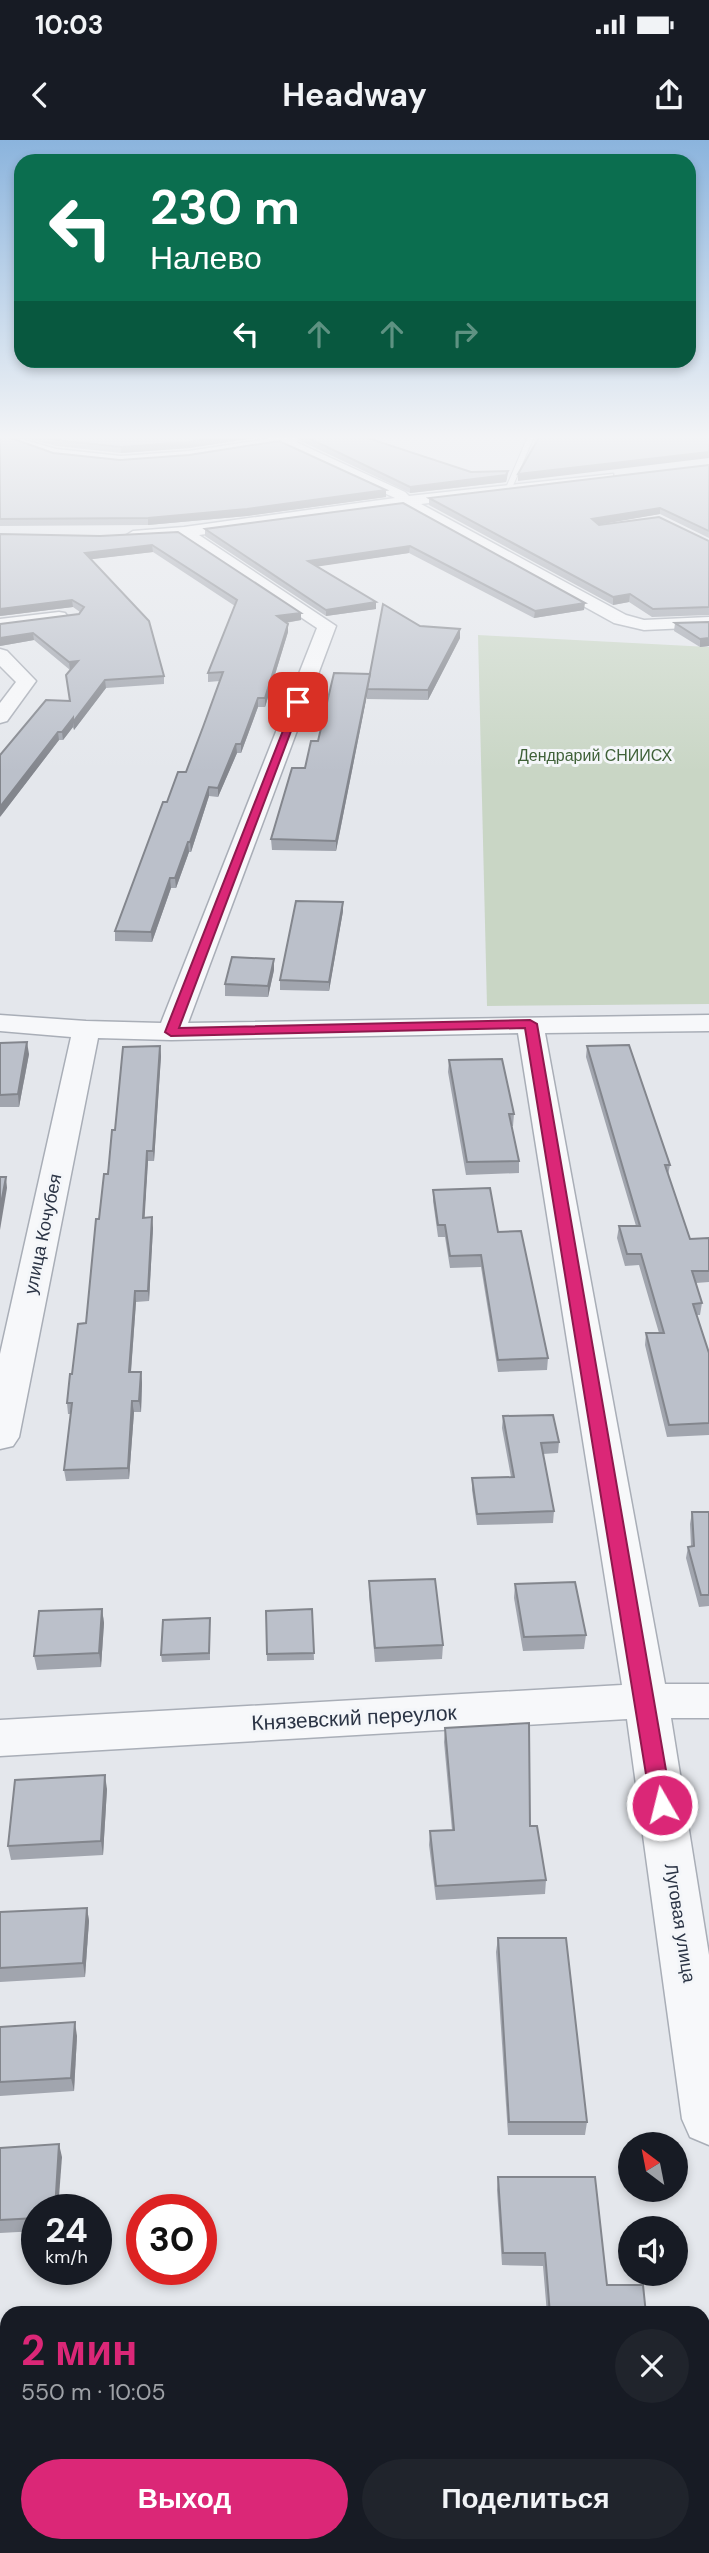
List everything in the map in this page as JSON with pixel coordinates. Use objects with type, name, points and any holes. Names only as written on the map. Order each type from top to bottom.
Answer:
[{"type":"street","points":[[171,1032],[327,626],[206,547]]},
{"type":"street","points":[[488,547],[620,619],[644,625],[709,622]]},
{"type":"street","points":[[0,624],[73,615]]},
{"type":"street","points":[[0,655],[26,681],[0,717]]},
{"type":"street","points":[[0,1023],[86,1032],[709,1023]]},
{"type":"street","name":"Луговая улица","points":[[530,1024],[646,1701],[709,2119]]},
{"type":"street","name":"улица Кочубея","points":[[0,1437],[86,1032]]},
{"type":"street","name":"Князевский переулок","points":[[0,1738],[646,1701],[709,1701]]},
{"type":"green space","name":"Дендрарий СНИИСХ","points":[[478,635],[709,647],[709,1004],[487,1006]]},
{"type":"building","points":[[0,547],[139,547],[85,553],[149,621],[164,676],[105,680],[73,722],[73,718],[62,732],[58,732],[0,807],[0,755],[46,700],[70,701],[66,675],[78,661],[69,662],[33,633],[0,638],[0,624],[79,614],[84,607],[72,600],[0,609]]},
{"type":"building","points":[[154,547],[200,547],[301,613],[277,616],[288,624],[265,698],[258,698],[241,744],[236,744],[218,788],[209,787],[190,842],[175,878],[170,878],[151,932],[115,931],[163,802],[167,802],[178,772],[186,772],[203,727],[223,672],[208,673],[237,600]]},
{"type":"building","points":[[231,547],[406,547],[308,561],[376,602],[326,610]]},
{"type":"building","points":[[411,547],[482,547],[585,603],[535,611]]},
{"type":"building","points":[[519,547],[709,547],[709,607],[653,609],[630,594],[613,597]]},
{"type":"building","points":[[383,604],[420,626],[460,629],[428,690],[367,689]]},
{"type":"building","points":[[709,622],[709,638],[700,639],[675,623]]},
{"type":"building","points":[[334,673],[370,674],[336,841],[271,839],[292,768],[305,768],[311,741],[318,741]]},
{"type":"building","points":[[296,901],[343,902],[329,982],[280,980]]},
{"type":"building","points":[[232,957],[274,959],[268,986],[225,984]]},
{"type":"building","points":[[27,1042],[18,1094],[0,1095],[0,1043]]},
{"type":"building","points":[[629,1045],[670,1165],[665,1165],[690,1239],[709,1238],[709,1271],[692,1271],[702,1303],[693,1304],[709,1353],[709,1423],[669,1425],[646,1333],[664,1333],[641,1254],[627,1254],[619,1226],[640,1226],[587,1046]]},
{"type":"building","points":[[160,1046],[153,1151],[147,1151],[143,1218],[152,1217],[148,1291],[135,1291],[129,1372],[141,1372],[139,1401],[132,1401],[128,1468],[64,1470],[72,1403],[67,1403],[70,1374],[78,1324],[86,1323],[96,1219],[99,1219],[104,1174],[108,1174],[112,1130],[115,1130],[123,1047]]},
{"type":"building","points":[[502,1059],[514,1114],[509,1114],[519,1161],[467,1162],[449,1060]]},
{"type":"building","points":[[0,1177],[6,1177],[0,1209]]},
{"type":"building","points":[[490,1188],[498,1232],[521,1231],[548,1358],[498,1360],[481,1255],[450,1256],[445,1225],[438,1225],[433,1190]]},
{"type":"building","points":[[553,1415],[559,1442],[541,1443],[554,1511],[477,1514],[472,1478],[514,1477],[503,1416]]},
{"type":"building","points":[[692,1512],[709,1512],[709,1595],[701,1595],[688,1547],[694,1546]]},
{"type":"building","points":[[435,1579],[443,1645],[375,1648],[369,1581]]},
{"type":"building","points":[[575,1582],[586,1635],[524,1637],[515,1584]]},
{"type":"building","points":[[102,1609],[99,1653],[34,1656],[39,1611]]},
{"type":"building","points":[[312,1609],[314,1653],[267,1654],[266,1611]]},
{"type":"building","points":[[210,1618],[209,1653],[161,1655],[163,1620]]},
{"type":"building","points":[[529,1723],[530,1826],[537,1826],[546,1880],[436,1886],[430,1831],[454,1830],[445,1728]]},
{"type":"building","points":[[105,1775],[101,1841],[8,1846],[15,1780]]},
{"type":"building","points":[[87,1908],[83,1963],[0,1968],[0,1912]]},
{"type":"building","points":[[498,1938],[566,1938],[587,2122],[509,2122]]},
{"type":"building","points":[[75,2022],[71,2078],[0,2082],[0,2027]]},
{"type":"building","points":[[59,2144],[56,2194],[21,2194],[21,2219],[0,2220],[0,2148]]},
{"type":"building","points":[[498,2177],[595,2177],[607,2285],[643,2286],[645,2306],[549,2306],[545,2253],[503,2253]]},
{"type":"route","points":[[298,702],[171,1032],[530,1024],[662,1805]]}]
